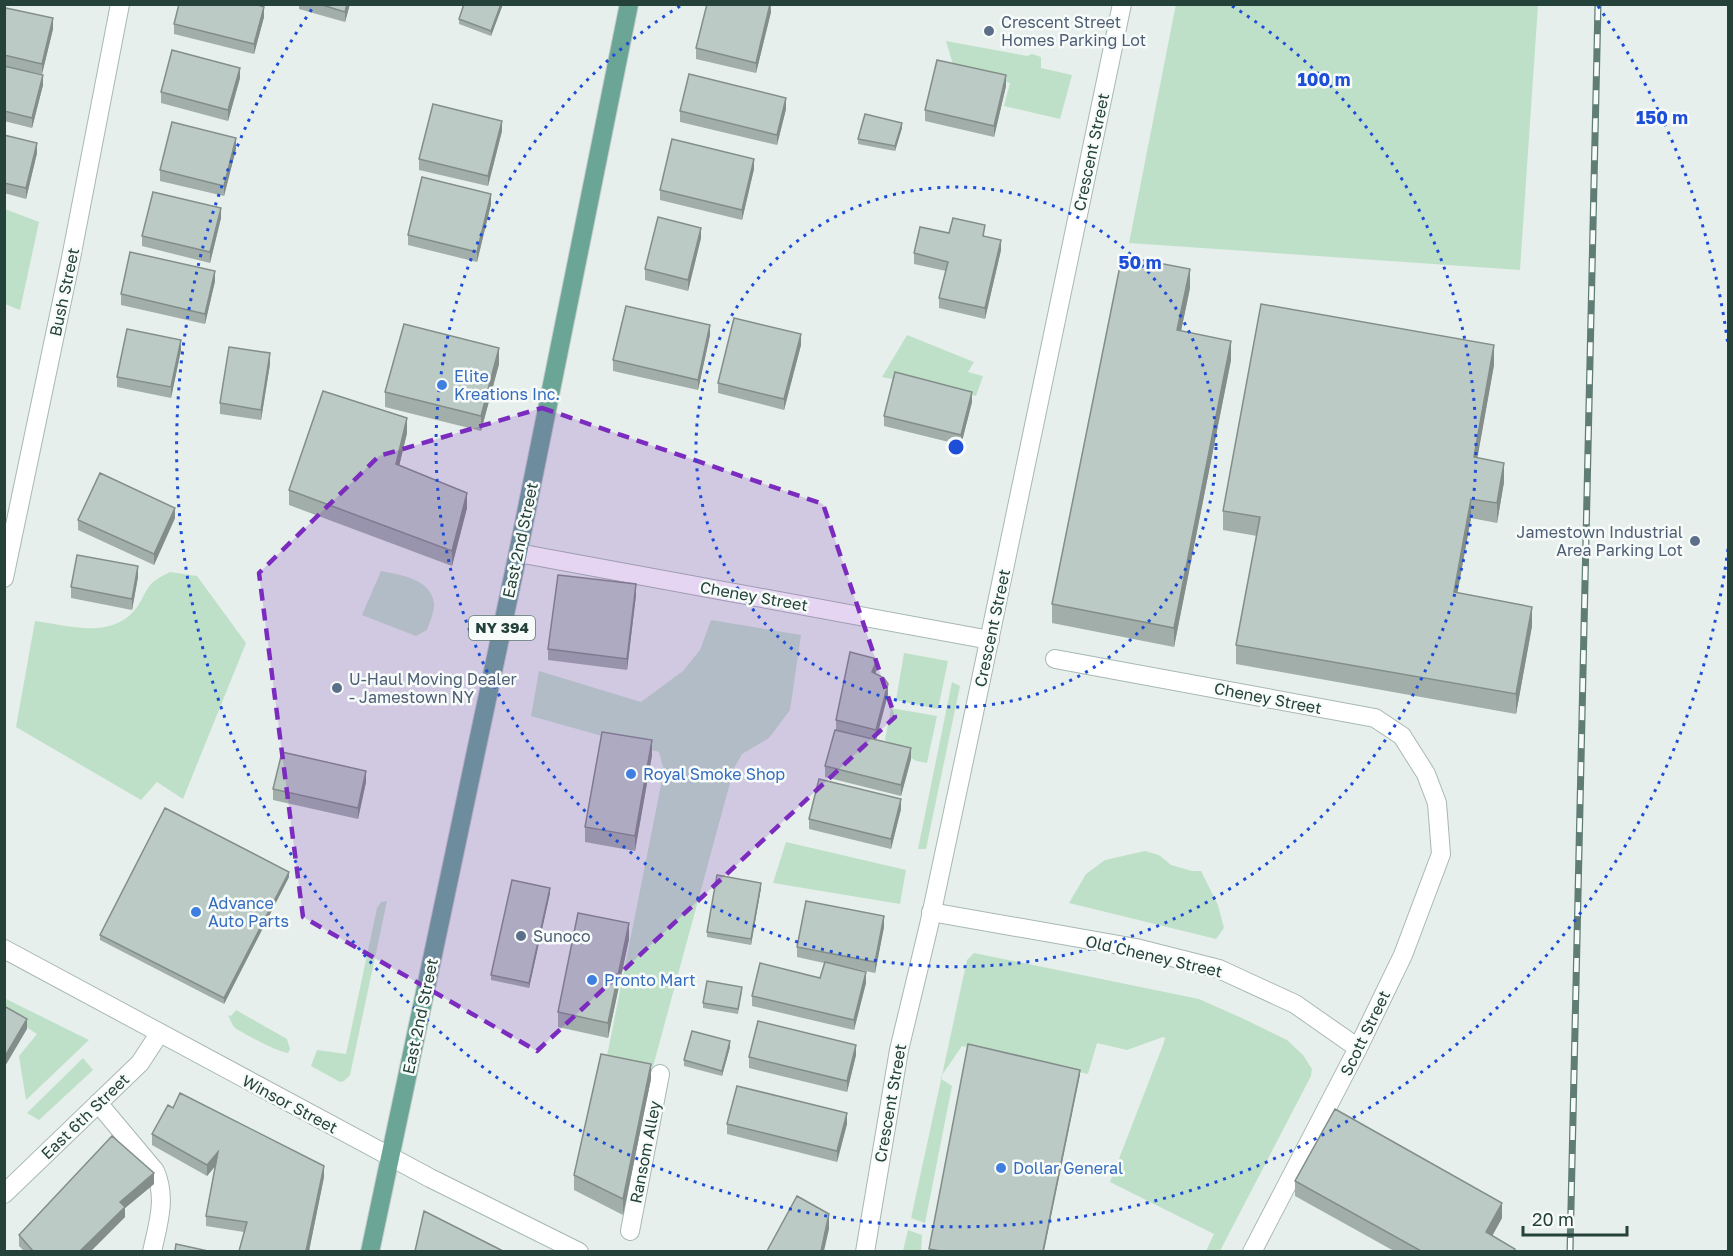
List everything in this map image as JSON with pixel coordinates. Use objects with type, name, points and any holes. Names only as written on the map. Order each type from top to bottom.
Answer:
[{"type":"main road","name":"East 2nd Street","points":[[370,1251],[518,553],[629,4]]},
{"type":"street","name":"Bush Street","points":[[4,579],[69,270],[120,4]]},
{"type":"street","name":"Crescent Street","points":[[865,1251],[899,1050],[990,639],[1122,4]]},
{"type":"street","name":"Cheney Street","points":[[518,553],[990,639]]},
{"type":"street","name":"Cheney Street","points":[[1055,659],[1375,718],[1402,736],[1426,774],[1437,803]]},
{"type":"street","name":"Scott Street","points":[[1252,1251],[1358,1048],[1403,955],[1441,854],[1437,803]]},
{"type":"street","name":"Old Cheney Street","points":[[931,912],[1136,948],[1219,969],[1295,1004],[1358,1048]]},
{"type":"street","name":"Winsor Street","points":[[4,949],[390,1157],[579,1251]]},
{"type":"street","name":"East 6th Street","points":[[4,1194],[140,1063],[159,1034]]},
{"type":"street","name":"Ransom Alley","points":[[630,1231],[660,1074]]},
{"type":"street","points":[[98,1103],[155,1171],[160,1182],[161,1204],[152,1251]]},
{"type":"highlighted area","points":[[542,408],[823,504],[895,717],[537,1051],[303,917],[259,573],[379,456]]},
{"type":"green space","points":[[1176,4],[1538,5],[1520,270],[1129,243]]},
{"type":"green space","points":[[946,41],[1027,56],[1032,54],[1041,57],[1041,68],[1072,75],[1060,119],[1004,106],[1010,83],[954,68]]},
{"type":"green space","points":[[5,209],[39,222],[20,310],[5,304]]},
{"type":"green space","points":[[907,335],[974,362],[968,372],[983,376],[976,396],[882,377]]},
{"type":"green space","points":[[381,571],[413,579],[427,588],[434,606],[427,630],[416,636],[362,615]]},
{"type":"green space","points":[[170,572],[197,576],[246,643],[183,799],[157,782],[141,800],[16,727],[35,621],[87,628],[112,625],[133,612],[151,584]]},
{"type":"green space","points":[[711,620],[801,635],[790,710],[769,738],[742,754],[734,768],[651,1074],[606,1061],[664,770],[659,752],[531,716],[539,671],[641,702],[683,671],[700,650]]},
{"type":"green space","points":[[904,653],[948,661],[938,709],[896,700]]},
{"type":"green space","points":[[952,682],[960,686],[926,849],[918,849]]},
{"type":"green space","points":[[891,708],[937,716],[927,763],[916,761],[885,740]]},
{"type":"green space","points":[[786,842],[906,870],[900,904],[773,883]]},
{"type":"green space","points":[[1145,851],[1159,855],[1171,865],[1201,871],[1218,905],[1224,928],[1216,939],[1069,903],[1086,874],[1105,860]]},
{"type":"green space","points":[[387,901],[350,1075],[340,1082],[311,1066],[317,1050],[346,1054],[377,908],[381,902]]},
{"type":"green space","points":[[974,953],[1199,999],[1287,1040],[1303,1055],[1312,1069],[1311,1076],[1220,1251],[1206,1251],[1214,1234],[1110,1182],[1165,1038],[1127,1050],[1097,1043],[1088,1074],[962,1046],[942,1075],[967,960]]},
{"type":"green space","points":[[4,998],[89,1040],[26,1100],[19,1056],[37,1034],[5,1013]]},
{"type":"green space","points":[[236,1010],[287,1039],[290,1049],[288,1053],[235,1028],[228,1015],[231,1016]]},
{"type":"green space","points":[[83,1058],[93,1070],[39,1120],[27,1113]]},
{"type":"green space","points":[[941,1079],[952,1086],[925,1223],[911,1218]]},
{"type":"green space","points":[[908,1230],[922,1235],[921,1251],[903,1251]]},
{"type":"building","points":[[179,4],[255,4],[264,7],[254,44],[174,24]]},
{"type":"building","points":[[319,4],[347,4],[345,12]]},
{"type":"building","points":[[464,4],[501,4],[491,31],[459,19]]},
{"type":"building","points":[[707,4],[770,4],[756,63],[696,48]]},
{"type":"building","points":[[6,8],[53,18],[42,64],[4,55]]},
{"type":"building","points":[[172,50],[240,68],[228,110],[161,92]]},
{"type":"building","points":[[937,60],[1006,75],[994,126],[925,110]]},
{"type":"building","points":[[4,66],[43,75],[32,118],[4,111]]},
{"type":"building","points":[[689,74],[786,98],[777,135],[680,111]]},
{"type":"building","points":[[433,104],[502,121],[488,176],[419,159]]},
{"type":"building","points":[[865,114],[902,123],[895,146],[858,139]]},
{"type":"building","points":[[172,122],[236,138],[224,186],[160,170]]},
{"type":"building","points":[[4,135],[37,143],[26,188],[4,183]]},
{"type":"building","points":[[672,139],[754,159],[742,210],[660,190]]},
{"type":"building","points":[[422,177],[491,194],[477,252],[408,235]]},
{"type":"building","points":[[153,192],[221,208],[210,252],[142,236]]},
{"type":"building","points":[[658,217],[701,228],[688,280],[645,269]]},
{"type":"building","points":[[953,218],[985,225],[983,236],[1001,240],[985,308],[939,298],[948,262],[914,253],[920,227],[949,233]]},
{"type":"building","points":[[130,252],[215,271],[205,314],[121,294]]},
{"type":"building","points":[[1122,256],[1190,269],[1177,330],[1231,341],[1174,628],[1052,604]]},
{"type":"building","points":[[1261,304],[1494,345],[1474,457],[1504,463],[1497,503],[1471,499],[1454,592],[1532,607],[1516,694],[1236,645],[1260,517],[1223,511]]},
{"type":"building","points":[[626,306],[710,325],[698,380],[613,360]]},
{"type":"building","points":[[734,318],[801,334],[784,399],[718,383]]},
{"type":"building","name":"Elite Kreations Inc.","points":[[404,324],[499,348],[481,416],[385,392]]},
{"type":"building","points":[[127,329],[181,340],[171,387],[117,377]]},
{"type":"building","points":[[229,347],[270,353],[261,410],[220,403]]},
{"type":"building","points":[[895,372],[972,392],[961,435],[884,416]]},
{"type":"building","points":[[323,391],[407,418],[396,464],[467,493],[452,551],[289,490]]},
{"type":"building","points":[[100,473],[175,508],[154,554],[78,520]]},
{"type":"building","points":[[77,555],[138,566],[132,599],[71,587]]},
{"type":"building","points":[[558,575],[636,584],[627,659],[548,649]]},
{"type":"building","points":[[850,652],[877,659],[872,672],[884,678],[888,684],[876,730],[836,720]]},
{"type":"building","points":[[835,730],[911,748],[901,785],[825,766]]},
{"type":"building","points":[[602,732],[652,740],[635,836],[585,827]]},
{"type":"building","points":[[282,752],[366,771],[358,808],[273,789]]},
{"type":"building","points":[[819,779],[901,799],[891,839],[809,819]]},
{"type":"building","points":[[165,808],[289,872],[224,998],[100,935]]},
{"type":"building","points":[[717,875],[761,883],[751,939],[707,932]]},
{"type":"building","points":[[512,880],[550,888],[529,983],[491,975]]},
{"type":"building","points":[[806,901],[884,916],[875,962],[797,947]]},
{"type":"building","points":[[578,913],[629,923],[608,1023],[558,1012]]},
{"type":"building","points":[[825,962],[866,972],[854,1020],[752,996],[760,963],[820,978]]},
{"type":"building","points":[[707,981],[742,987],[738,1009],[703,1003]]},
{"type":"building","points":[[4,1006],[27,1019],[4,1058]]},
{"type":"building","points":[[758,1021],[856,1045],[847,1081],[749,1057]]},
{"type":"building","points":[[692,1031],[730,1041],[722,1071],[684,1060]]},
{"type":"building","points":[[968,1044],[1080,1070],[1043,1251],[929,1249]]},
{"type":"building","points":[[601,1054],[651,1064],[623,1199],[574,1175]]},
{"type":"building","points":[[737,1086],[847,1113],[837,1151],[727,1124]]},
{"type":"building","points":[[180,1093],[324,1166],[306,1251],[239,1251],[247,1222],[206,1216],[218,1152],[207,1165],[152,1134],[168,1105],[173,1108]]},
{"type":"building","points":[[1335,1109],[1502,1203],[1486,1232],[1515,1249],[1514,1251],[1421,1251],[1295,1181]]},
{"type":"building","points":[[112,1136],[154,1173],[120,1202],[125,1207],[80,1251],[33,1251],[19,1235]]},
{"type":"building","points":[[797,1196],[829,1214],[821,1251],[767,1251]]},
{"type":"building","points":[[424,1211],[503,1251],[415,1251]]},
{"type":"building","points":[[176,1244],[208,1251],[175,1251]]},
{"type":"railway","points":[[1570,1252],[1598,4]]},
{"type":"place","name":"Crescent Street Homes Parking Lot","points":[[989,31]]},
{"type":"place","name":"Elite Kreations Inc.","points":[[442,385]]},
{"type":"place","name":"Jamestown Industrial Area Parking Lot","points":[[1695,541]]},
{"type":"place","name":"U-Haul Moving Dealer - Jamestown NY","points":[[337,688]]},
{"type":"place","name":"Royal Smoke Shop","points":[[631,774]]},
{"type":"place","name":"Advance Auto Parts","points":[[196,912]]},
{"type":"place","name":"Sunoco","points":[[521,936]]},
{"type":"place","name":"Pronto Mart","points":[[592,980]]},
{"type":"place","name":"Dollar General","points":[[1001,1168]]}]
